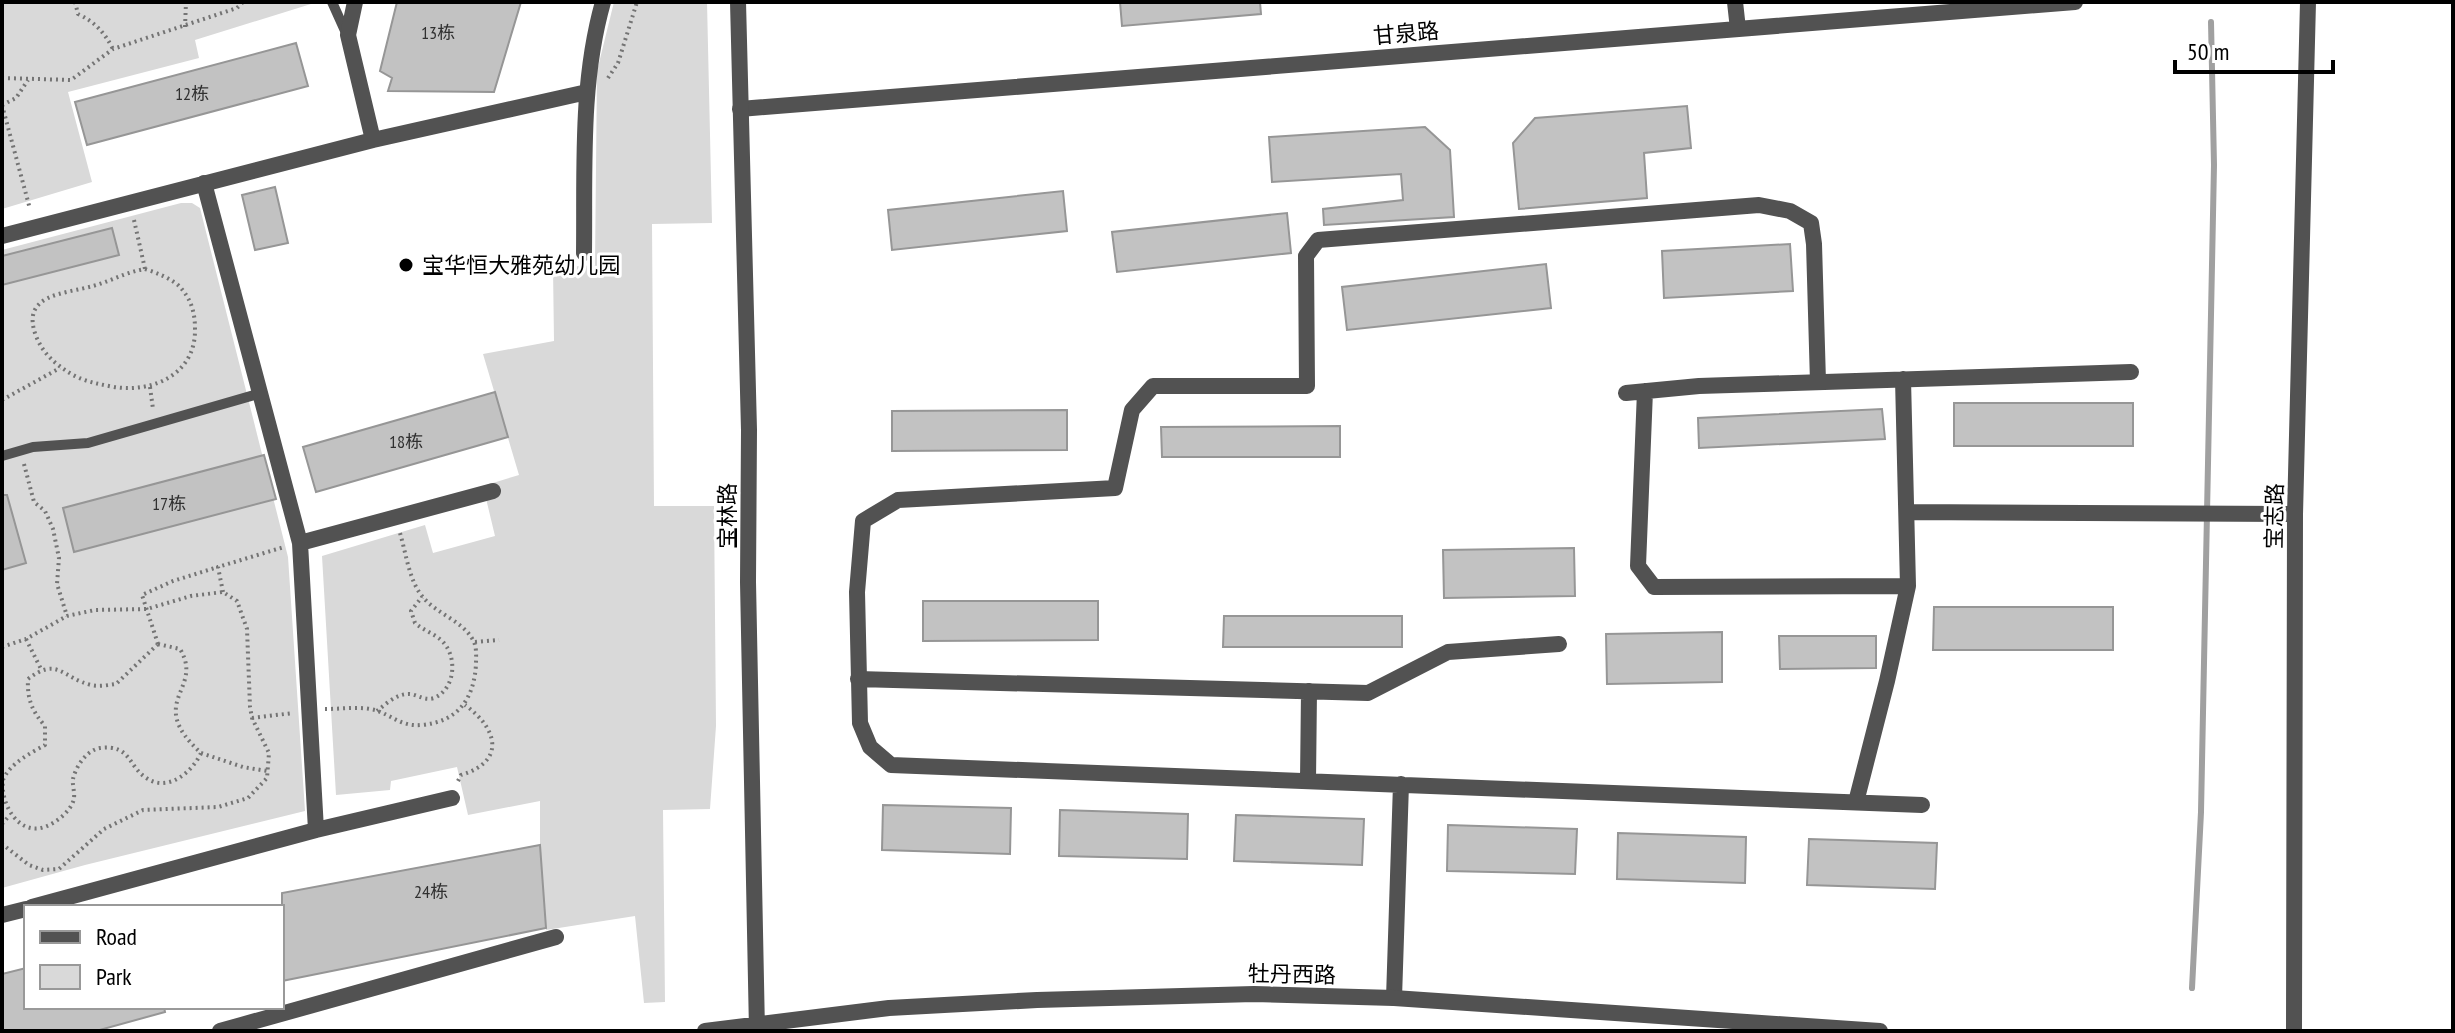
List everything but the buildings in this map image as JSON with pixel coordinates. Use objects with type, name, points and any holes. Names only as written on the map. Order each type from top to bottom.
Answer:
[{"type":"street","points":[[355,2],[349,38],[373,140]]},
{"type":"street","points":[[584,253],[587,92],[603,2]]},
{"type":"street","name":"宝林路","points":[[738,2],[749,430],[748,598],[757,1028]]},
{"type":"street","points":[[1735,2],[1738,29]]},
{"type":"street","name":"甘泉路","points":[[740,109],[2075,2]]},
{"type":"street","name":"宝志路","points":[[2294,1031],[2295,514],[2308,2]]},
{"type":"street","points":[[2,236],[373,140],[587,92]]},
{"type":"street","points":[[204,183],[300,543],[316,830]]},
{"type":"street","points":[[1818,382],[1811,223],[1790,211],[1759,205],[1318,240],[1306,256],[1307,386],[1153,386],[1132,410],[1115,488],[898,500],[863,521],[857,592],[860,723],[870,747],[891,765],[1922,805]]},
{"type":"street","points":[[1626,393],[1699,386],[2131,372]]},
{"type":"street","points":[[1856,802],[1908,586],[1903,379]]},
{"type":"street","points":[[1645,391],[1638,566],[1654,587],[1908,586]]},
{"type":"street","points":[[300,543],[493,491]]},
{"type":"street","points":[[1907,512],[2295,514]]},
{"type":"street","points":[[858,679],[1368,693],[1448,652],[1559,644]]},
{"type":"street","points":[[1308,781],[1309,691]]},
{"type":"street","points":[[1394,998],[1401,784]]},
{"type":"street","points":[[39,905],[316,830],[452,798]]},
{"type":"street","points":[[2,915],[24,910]]},
{"type":"street","points":[[220,1031],[556,937]]},
{"type":"street","name":"牡丹西路","points":[[705,1031],[757,1028],[889,1008],[1254,994],[1394,998],[1880,1031]]},
{"type":"lane","points":[[332,2],[349,38]]},
{"type":"lane","points":[[2,456],[88,443],[261,393]]},
{"type":"path","points":[[75,2],[78,14],[92,21],[113,49]]},
{"type":"path","points":[[185,27],[186,2]]},
{"type":"path","points":[[2,78],[71,80],[113,49],[185,27],[237,8],[243,2]]},
{"type":"path","points":[[587,92],[606,80],[618,63],[637,2]]},
{"type":"path","points":[[28,79],[16,98],[2,105],[35,227]]},
{"type":"path","points":[[130,203],[145,269]]},
{"type":"path","points":[[145,269],[178,285],[190,300],[195,314],[196,344],[177,374],[150,387],[132,390],[86,382],[60,368],[42,350],[31,322],[36,308],[47,297],[95,285],[124,272],[145,269]]},
{"type":"path","points":[[2,400],[60,368]]},
{"type":"path","points":[[150,387],[156,424]]},
{"type":"path","points":[[20,451],[34,502],[45,511],[53,529],[59,558],[57,584],[67,616]]},
{"type":"path","points":[[252,718],[309,710],[356,708],[377,711],[400,723],[424,725],[451,716],[465,705],[475,680],[475,642],[462,627],[422,596],[415,584],[395,517]]},
{"type":"path","points":[[158,644],[142,595],[173,581],[300,543]]},
{"type":"path","points":[[218,567],[223,592]]},
{"type":"path","points":[[2,647],[26,639],[67,616],[95,610],[147,609],[191,596],[223,592],[237,601],[247,629],[252,718],[269,753],[267,778],[248,798],[218,807],[143,810],[104,829],[59,869],[43,870],[29,865],[2,844]]},
{"type":"path","points":[[377,711],[400,695],[434,698],[448,687],[452,670],[451,654],[441,640],[415,623],[411,611],[422,596]]},
{"type":"path","points":[[26,639],[41,669]]},
{"type":"path","points":[[475,642],[499,640]]},
{"type":"path","points":[[158,644],[116,684],[93,686],[60,669],[41,669],[28,679],[27,695],[34,714],[45,726],[45,745],[22,758],[3,779],[2,796],[9,816],[27,827],[44,828],[65,814],[75,800],[73,780],[80,763],[96,749],[113,748],[127,754],[149,780],[163,783],[187,773],[197,763],[201,753]]},
{"type":"path","points":[[158,644],[180,649],[188,662],[174,712],[184,737],[201,753],[243,767],[267,771]]},
{"type":"path","points":[[452,798],[461,775],[474,771],[486,762],[492,751],[491,732],[487,724],[465,705]]},
{"type":"path","points":[[2,824],[9,816]]},
{"type":"green space","points":[[2,2],[311,4],[195,40],[199,58],[68,92],[92,182],[2,209]]},
{"type":"green space","points":[[614,2],[707,2],[712,223],[652,224],[654,506],[714,506],[716,726],[710,809],[663,810],[665,1002],[644,1003],[635,916],[546,930],[540,801],[468,815],[457,767],[391,781],[390,790],[336,795],[322,556],[425,525],[433,553],[495,536],[483,486],[519,475],[483,354],[554,341],[553,268],[595,265],[597,71]]},
{"type":"green space","points":[[181,203],[192,203],[200,208],[288,557],[305,811],[2,888],[2,250]]},
{"type":"waterway","points":[[2192,988],[2201,812],[2214,165],[2211,22]]},
{"type":"place","name":"宝华恒大雅苑幼儿园","points":[[406,265]]}]
